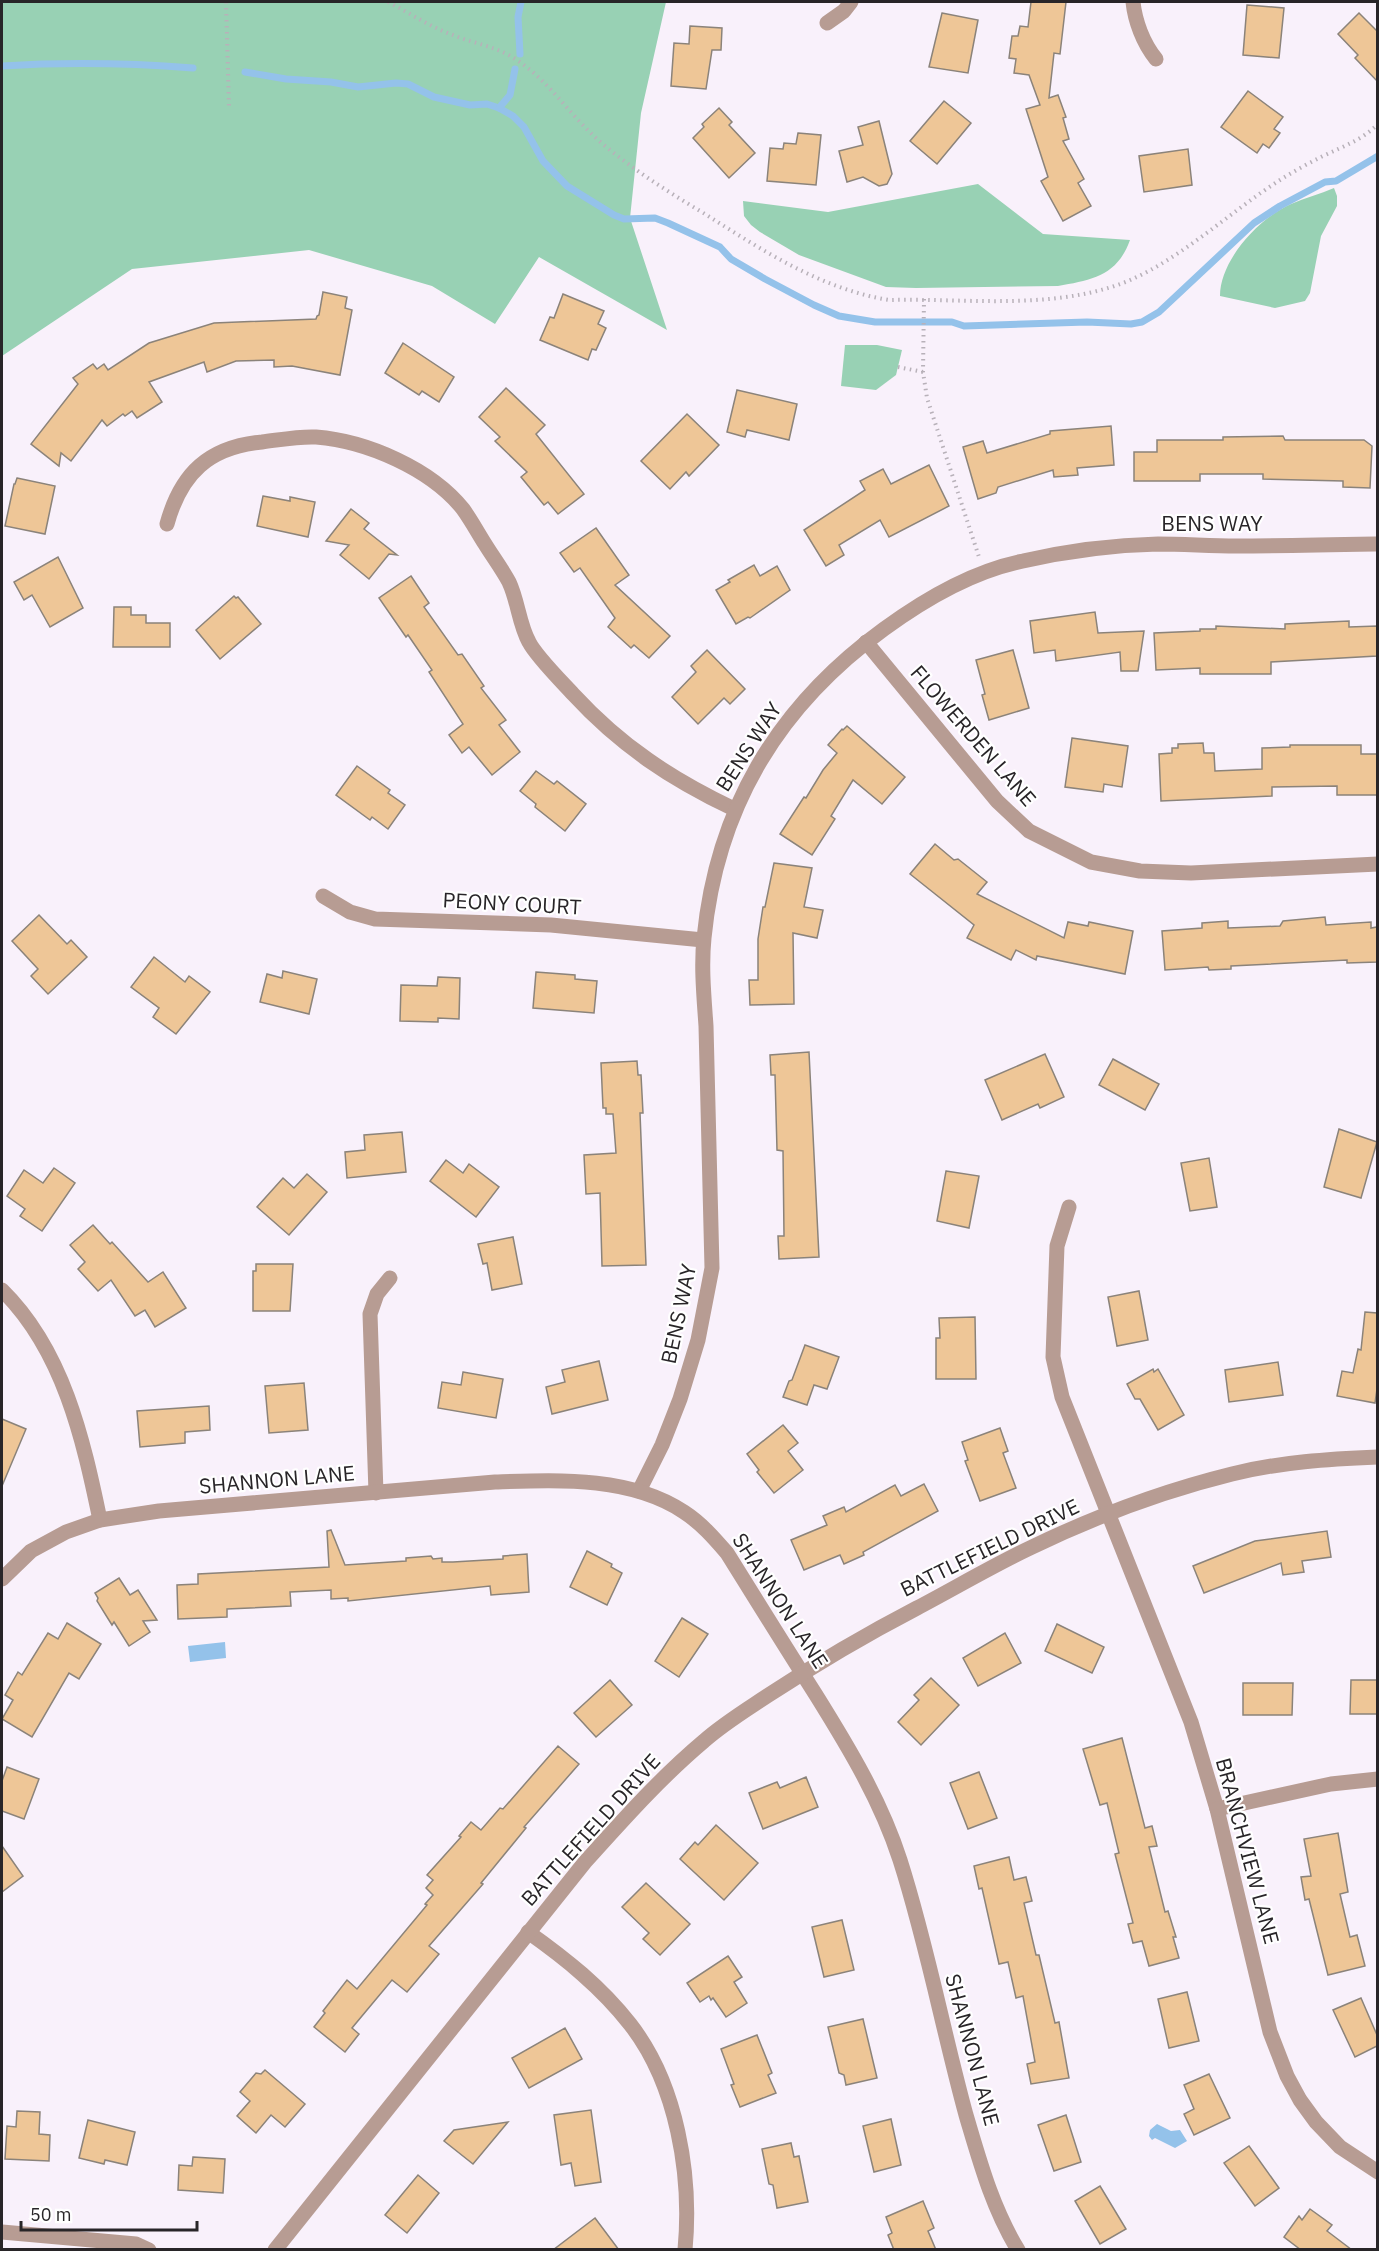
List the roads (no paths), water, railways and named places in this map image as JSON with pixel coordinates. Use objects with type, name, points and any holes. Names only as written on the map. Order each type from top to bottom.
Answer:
[{"type":"street","points":[[827,22],[844,11],[851,2]]},
{"type":"street","points":[[1133,2],[1141,32],[1156,59]]},
{"type":"street","points":[[167,524],[173,501],[184,481],[200,465],[216,454],[246,444],[315,437],[356,444],[398,460],[437,484],[463,509],[509,583],[529,643],[572,693],[604,726],[649,762],[690,788],[734,809]]},
{"type":"street","name":"BENS WAY","points":[[639,1491],[662,1444],[680,1399],[698,1340],[712,1268],[703,987],[704,940],[710,890],[722,843],[734,809],[753,772],[780,730],[818,686],[866,642],[908,611],[984,573],[1023,561],[1089,550],[1145,545],[1377,544]]},
{"type":"street","name":"FLOWERDEN LANE","points":[[866,642],[997,801],[1029,831],[1090,862],[1140,871],[1191,873],[1377,864]]},
{"type":"street","name":"PEONY COURT","points":[[323,896],[350,912],[375,919],[551,925],[704,940]]},
{"type":"street","name":"BRANCHVIEW LANE","points":[[1069,1207],[1057,1246],[1053,1358],[1062,1396],[1191,1722],[1217,1809],[1270,2032],[1287,2076],[1300,2100],[1316,2122],[1340,2147],[1377,2172]]},
{"type":"street","points":[[376,1493],[370,1314],[377,1294],[390,1278]]},
{"type":"street","points":[[2,1290],[40,1336],[69,1401],[87,1457],[100,1520]]},
{"type":"street","name":"BATTLEFIELD DRIVE","points":[[275,2250],[585,1862],[670,1770],[706,1739],[802,1673],[869,1633],[1030,1548],[1108,1514],[1232,1474],[1274,1465],[1326,1459],[1377,1457]]},
{"type":"street","name":"SHANNON LANE","points":[[2,1579],[31,1551],[66,1532],[100,1520],[159,1511],[495,1482],[548,1480],[601,1484],[639,1491],[683,1512],[707,1530],[727,1554],[855,1759],[882,1814],[900,1859],[918,1923],[949,2052],[986,2184],[1005,2228],[1018,2250]]},
{"type":"street","points":[[1217,1809],[1331,1784],[1377,1779]]},
{"type":"street","points":[[528,1932],[561,1955],[598,1988],[631,2025],[652,2061],[669,2099],[687,2181],[685,2250]]},
{"type":"street","points":[[2,2232],[136,2244],[148,2250]]},
{"type":"water","points":[[225,1642],[226,1658],[190,1662],[188,1646]]},
{"type":"water","points":[[1157,2124],[1171,2131],[1180,2130],[1187,2141],[1175,2148],[1155,2138],[1152,2140],[1149,2136],[1150,2130]]},
{"type":"waterway","points":[[520,54],[518,17],[521,2]]},
{"type":"waterway","points":[[2,66],[98,64],[193,68]]},
{"type":"waterway","points":[[499,108],[510,95],[515,69]]},
{"type":"waterway","points":[[245,72],[358,87],[408,84],[434,97],[470,105],[487,104],[499,108],[513,116],[524,127],[543,161],[567,186],[614,215],[624,219],[655,218],[668,223],[720,247],[731,259],[814,305],[839,316],[875,322],[952,322],[964,326],[1142,322],[1159,312],[1254,223],[1280,206],[1325,182],[1336,181],[1378,156]]}]
